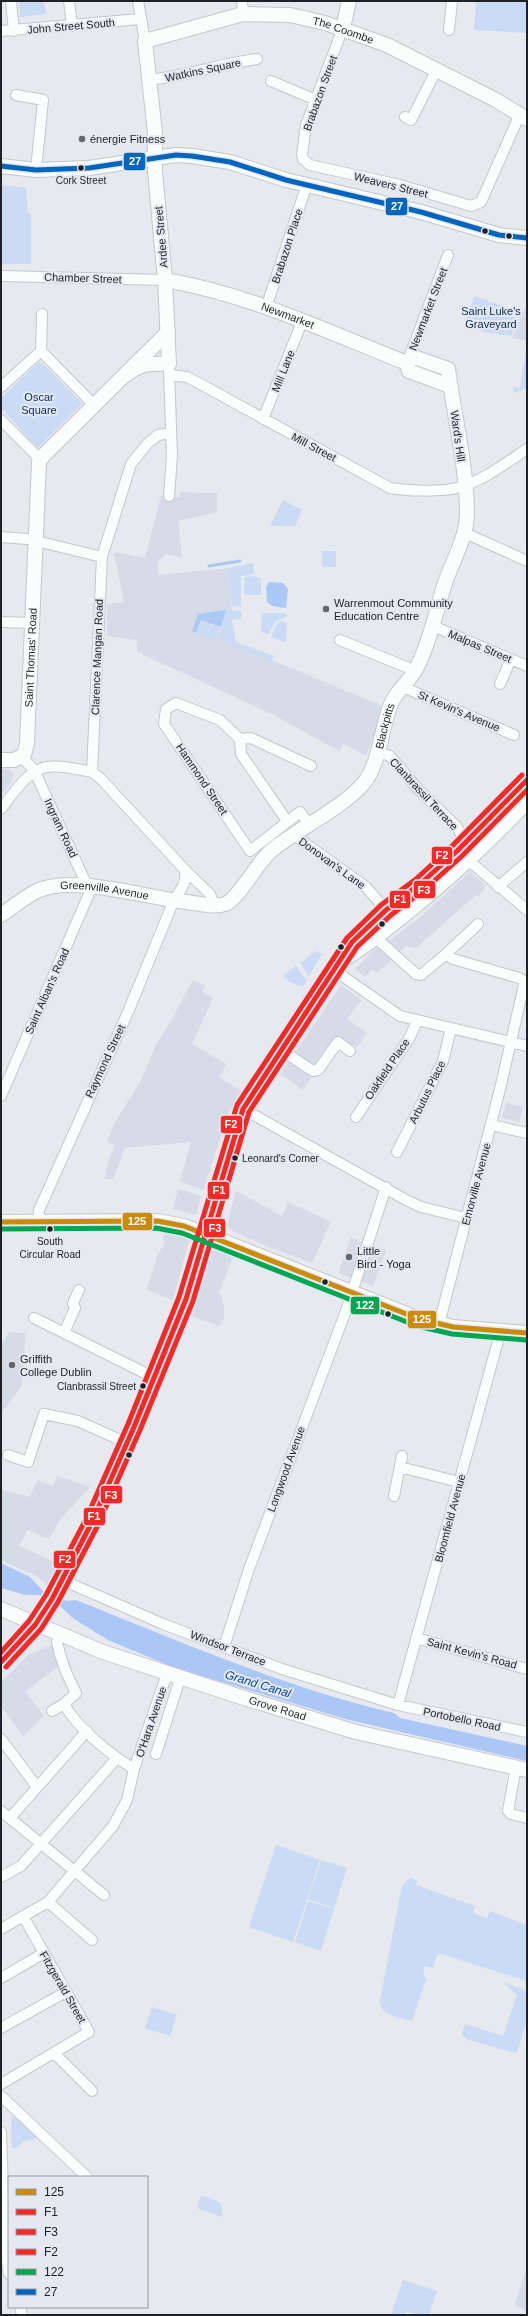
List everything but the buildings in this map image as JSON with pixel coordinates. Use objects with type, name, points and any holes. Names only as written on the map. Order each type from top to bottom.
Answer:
[{"type":"main road","points":[[343,28],[349,1]]},
{"type":"main road","name":"The Coombe","points":[[145,41],[243,7],[290,15],[343,28],[387,44],[437,69],[524,117]]},
{"type":"main road","name":"Ardee Street","points":[[145,41],[155,133],[165,280],[169,370]]},
{"type":"main road","points":[[1,166],[36,170],[89,168],[181,155],[216,159],[307,184],[421,212],[499,235],[527,238]]},
{"type":"main road","name":"Newmarket","points":[[165,280],[214,291],[266,308],[407,363],[409,372],[450,386]]},
{"type":"main road","points":[[40,459],[168,332]]},
{"type":"main road","points":[[126,375],[141,365],[152,363],[169,370]]},
{"type":"main road","name":"Ward's Hill","points":[[450,386],[465,485]]},
{"type":"main road","name":"Saint Thomas' Road","points":[[22,757],[24,755],[27,742],[38,467],[40,459]]},
{"type":"main road","name":"Blackpitts","points":[[214,905],[223,905],[233,900],[270,851],[362,785],[372,770],[378,752],[383,727],[392,701],[416,670],[433,626],[449,570],[465,533],[467,510],[465,485]]},
{"type":"main road","points":[[3,760],[22,757]]},
{"type":"main road","points":[[1,1662],[35,1625],[60,1585],[94,1518],[127,1443],[155,1378],[186,1299],[243,1110],[352,942],[386,910],[420,884],[465,842],[527,780]]},
{"type":"main road","points":[[338,965],[363,949],[425,899],[468,860],[527,802]]},
{"type":"main road","name":"Greenville Avenue","points":[[1,914],[39,890],[63,886],[89,886],[214,905]]},
{"type":"main road","points":[[1,1222],[158,1221],[184,1226],[419,1319],[439,1324],[527,1333]]},
{"type":"main road","name":"Grove Road","points":[[1,1609],[35,1625],[180,1679],[356,1732],[522,1769]]},
{"type":"street","points":[[11,1],[14,31]]},
{"type":"street","points":[[69,1],[72,26]]},
{"type":"street","points":[[138,1],[145,41]]},
{"type":"street","points":[[449,30],[452,1]]},
{"type":"street","name":"John Street South","points":[[1,31],[140,19]]},
{"type":"street","name":"Brabazon Street","points":[[303,159],[306,125],[343,28]]},
{"type":"street","name":"Watkins Square","points":[[149,80],[170,78],[235,62],[257,59]]},
{"type":"street","points":[[404,117],[411,120],[437,69]]},
{"type":"street","points":[[271,81],[316,100]]},
{"type":"street","points":[[16,95],[43,100],[36,170]]},
{"type":"street","name":"Weavers Street","points":[[303,159],[310,165],[400,185],[471,206],[481,202],[524,117]]},
{"type":"street","name":"Brabazon Place","points":[[266,308],[307,184]]},
{"type":"street","name":"Newmarket Street","points":[[407,363],[448,255]]},
{"type":"street","name":"Chamber Street","points":[[1,276],[165,280]]},
{"type":"street","points":[[42,314],[41,351],[94,405]]},
{"type":"street","name":"Mill Lane","points":[[263,419],[302,322]]},
{"type":"street","points":[[1,387],[41,351]]},
{"type":"street","name":"Mill Street","points":[[169,370],[195,381],[390,488],[432,490],[456,488],[488,474],[527,449]]},
{"type":"street","name":"Ardee Street","points":[[169,370],[171,433],[169,496]]},
{"type":"street","points":[[1,420],[40,459]]},
{"type":"street","name":"Clarence Mangan Road","points":[[92,772],[100,572],[102,557],[131,464],[148,443],[158,435],[171,433]]},
{"type":"street","points":[[465,533],[527,561]]},
{"type":"street","points":[[1,537],[35,541],[102,557]]},
{"type":"street","points":[[1,622],[32,623]]},
{"type":"street","name":"Malpas Street","points":[[433,626],[527,666]]},
{"type":"street","points":[[340,640],[416,670]]},
{"type":"street","points":[[500,684],[511,659]]},
{"type":"street","name":"St Kevin's Avenue","points":[[404,687],[514,735]]},
{"type":"street","name":"Hammond Street","points":[[240,739],[220,720],[176,703],[166,709],[164,724],[250,850],[288,821]]},
{"type":"street","points":[[309,824],[300,812],[288,821],[241,754],[240,739],[251,738],[310,766]]},
{"type":"street","name":"Clanbrassil Terrace","points":[[378,752],[390,756],[418,789],[457,827],[465,842]]},
{"type":"street","name":"Ingram Road","points":[[22,757],[34,770],[85,881],[89,886]]},
{"type":"street","points":[[1,809],[27,775],[34,770],[49,766],[92,772],[101,779],[185,870],[210,894],[214,905]]},
{"type":"street","name":"Donovan's Lane","points":[[294,835],[366,887],[386,910]]},
{"type":"street","points":[[468,860],[498,887],[526,907]]},
{"type":"street","points":[[498,887],[527,862]]},
{"type":"street","points":[[174,900],[183,886],[186,877],[185,870]]},
{"type":"street","name":"Saint Alban's Road","points":[[1,1096],[89,886]]},
{"type":"street","name":"Raymond Street","points":[[38,1222],[39,1210],[128,1012],[174,900]]},
{"type":"street","points":[[376,938],[416,974],[422,975],[478,924]]},
{"type":"street","name":"Emorville Avenue","points":[[439,1324],[491,1125],[524,981],[453,959],[446,954]]},
{"type":"street","points":[[338,965],[392,1012],[417,1021],[451,1030],[527,1046]]},
{"type":"street","name":"Oakfield Place","points":[[356,1116],[410,1037],[417,1021]]},
{"type":"street","name":"Arbutus Place","points":[[397,1152],[443,1061],[451,1030]]},
{"type":"street","points":[[282,1050],[313,1071],[318,1070],[338,1042],[350,1051]]},
{"type":"street","points":[[243,1110],[421,1207],[466,1218]]},
{"type":"street","points":[[491,1125],[527,1133]]},
{"type":"street","name":"Longwood Avenue","points":[[224,1647],[249,1569],[352,1292],[386,1187]]},
{"type":"street","points":[[64,1333],[75,1308],[74,1303],[79,1290]]},
{"type":"street","points":[[34,1318],[155,1378]]},
{"type":"street","name":"Bloomfield Avenue","points":[[398,1705],[501,1330]]},
{"type":"street","points":[[8,1455],[28,1462],[44,1414],[78,1421],[127,1443]]},
{"type":"street","points":[[394,1496],[402,1456]]},
{"type":"street","points":[[400,1467],[459,1482]]},
{"type":"street","name":"Windsor Terrace","points":[[60,1585],[282,1669],[398,1705]]},
{"type":"street","points":[[52,1711],[64,1704],[76,1693],[65,1672],[59,1654],[57,1642],[62,1635]]},
{"type":"street","name":"Saint Kevin's Road","points":[[416,1638],[527,1668]]},
{"type":"street","name":"O'Hara Avenue","points":[[48,1902],[113,1826],[120,1814],[127,1800],[134,1768],[167,1674]]},
{"type":"street","points":[[156,1754],[180,1679]]},
{"type":"street","points":[[64,1704],[87,1731],[117,1758],[134,1768]]},
{"type":"street","name":"Portobello Road","points":[[398,1705],[527,1732]]},
{"type":"street","points":[[10,1818],[87,1731]]},
{"type":"street","points":[[1,1739],[37,1787]]},
{"type":"street","points":[[1,1877],[21,1866],[117,1758]]},
{"type":"street","points":[[522,1769],[508,1811],[511,1814],[527,1818]]},
{"type":"street","points":[[1,1811],[104,1895]]},
{"type":"street","points":[[1,1928],[48,1902],[92,1940]]},
{"type":"street","name":"Fitzgerald Street","points":[[1,2084],[89,2032],[23,1916]]},
{"type":"street","points":[[1,1978],[44,1953]]},
{"type":"street","points":[[1,2028],[66,1992]]},
{"type":"street","points":[[54,2054],[92,2092]]},
{"type":"street","points":[[1,2096],[87,2176]]},
{"type":"street","points":[[1,2132],[3,2250],[8,2270]]},
{"type":"shaded area","points":[[527,304],[527,341],[512,338]]},
{"type":"shaded area","points":[[180,492],[217,493],[217,512],[178,521],[182,557],[166,554],[158,562],[158,575],[229,568],[232,611],[226,610],[218,638],[385,707],[366,756],[344,744],[339,751],[274,715],[144,655],[137,651],[137,640],[107,636],[107,604],[124,602],[114,552],[145,558],[161,496],[180,497]]},
{"type":"shaded area","points":[[269,582],[283,583],[288,589],[286,608],[272,606],[267,602],[266,587]]},
{"type":"shaded area","points":[[226,610],[221,627],[201,620],[196,633],[192,631],[198,614]]},
{"type":"shaded area","points":[[1,768],[9,769],[14,774],[11,782],[1,795]]},
{"type":"shaded area","points":[[470,872],[486,885],[478,897],[476,895],[416,948],[406,946],[377,973],[373,969],[365,977],[355,969],[378,946],[389,941],[419,918]]},
{"type":"shaded area","points":[[193,980],[205,986],[202,992],[213,998],[192,1044],[226,1064],[219,1077],[241,1091],[230,1110],[203,1190],[180,1181],[191,1142],[125,1148],[113,1179],[105,1179],[107,1164],[115,1145],[107,1141],[114,1124],[140,1082],[156,1045]]},
{"type":"shaded area","points":[[341,985],[361,1000],[347,1019],[367,1033],[357,1047],[336,1036],[303,1090],[280,1074]]},
{"type":"shaded area","points":[[506,1103],[523,1107],[519,1122],[502,1118]]},
{"type":"shaded area","points":[[178,1189],[201,1196],[196,1215],[173,1209]]},
{"type":"shaded area","points":[[236,1191],[282,1216],[288,1202],[331,1222],[312,1263],[266,1246],[231,1230],[227,1226]]},
{"type":"shaded area","points":[[165,1230],[190,1237],[173,1300],[147,1290],[157,1256],[165,1242],[163,1238]]},
{"type":"shaded area","points":[[351,1238],[386,1250],[373,1286],[338,1273]]},
{"type":"shaded area","points":[[214,1247],[234,1255],[219,1292],[224,1305],[224,1318],[219,1326],[192,1316]]},
{"type":"shaded area","name":"Griffith College Dublin","points":[[26,1328],[22,1385],[1,1414],[1,1346],[9,1332],[25,1333]]},
{"type":"shaded area","points":[[57,1476],[90,1487],[62,1517],[49,1539],[28,1530],[19,1546],[51,1560],[56,1568],[47,1584],[34,1575],[1,1560],[1,1490],[30,1497],[37,1480],[53,1486]]},
{"type":"shaded area","points":[[49,1646],[55,1648],[61,1665],[25,1691],[44,1716],[23,1736],[1,1706],[1,1682],[28,1655]]},
{"type":"shaded area","points":[[527,2267],[527,2311],[515,2305]]},
{"type":"green space","points":[[19,1],[44,1],[46,14],[20,17]]},
{"type":"green space","points":[[476,1],[527,1],[527,33],[474,30]]},
{"type":"green space","points":[[1,185],[26,188],[28,213],[31,213],[31,264],[1,264]]},
{"type":"green space","name":"Saint Luke's Graveyard","points":[[474,296],[508,308],[507,315],[519,319],[511,336],[482,332],[482,329],[465,323]]},
{"type":"green space","points":[[527,344],[527,388],[515,393],[513,387],[520,388]]},
{"type":"green space","name":"Oscar Square","points":[[39,362],[42,363],[82,403],[40,446],[37,447],[1,408],[1,398]]},
{"type":"green space","points":[[283,500],[302,510],[295,526],[270,526]]},
{"type":"green space","points":[[322,551],[336,551],[336,567],[322,567]]},
{"type":"green space","points":[[253,563],[254,574],[241,576],[241,607],[232,606],[229,568]]},
{"type":"green space","points":[[255,576],[261,579],[261,595],[247,595],[244,593],[245,577]]},
{"type":"green space","points":[[226,610],[241,611],[241,619],[232,620],[236,642],[274,656],[272,661],[218,638]]},
{"type":"green space","points":[[262,613],[284,613],[288,616],[276,621],[268,634],[261,632]]},
{"type":"green space","points":[[281,621],[287,622],[286,640],[284,642],[271,637],[277,624]]},
{"type":"green space","points":[[202,622],[219,628],[214,640],[196,633]]},
{"type":"green space","points":[[316,951],[322,954],[309,976],[300,963]]},
{"type":"green space","points":[[296,966],[307,981],[303,987],[290,982],[283,976]]},
{"type":"green space","points":[[276,1845],[320,1860],[293,1942],[249,1927]]},
{"type":"green space","points":[[321,1860],[347,1868],[334,1908],[308,1899]]},
{"type":"green space","points":[[410,1878],[417,1881],[416,1885],[475,1906],[473,1913],[487,1918],[490,1911],[527,1925],[527,1981],[438,1953],[433,1968],[425,1966],[423,1974],[426,1979],[412,2021],[386,2013],[380,2006],[380,2001],[401,1890],[404,1883]]},
{"type":"green space","points":[[308,1901],[334,1909],[321,1951],[295,1942]]},
{"type":"green space","points":[[503,1982],[527,1991],[527,2021],[517,2052],[514,2053],[466,2039],[462,2034],[465,2024],[503,2036],[517,1995]]},
{"type":"green space","points":[[152,2007],[177,2015],[170,2036],[145,2028]]},
{"type":"green space","points":[[13,2116],[36,2135],[35,2139],[24,2141],[15,2149],[12,2147],[11,2120]]},
{"type":"green space","points":[[201,2195],[219,2202],[222,2207],[222,2217],[197,2208]]},
{"type":"green space","points":[[403,2280],[437,2291],[429,2315],[417,2315],[406,2311],[404,2315],[391,2315]]},
{"type":"water","name":"Grand Canal","points":[[1,1563],[30,1577],[43,1591],[67,1601],[76,1600],[273,1677],[394,1713],[400,1718],[527,1746],[527,1761],[349,1720],[175,1668],[108,1640],[74,1619],[61,1607],[39,1595],[25,1595],[1,1588]]},
{"type":"waterway","points":[[209,566],[240,561]]},
{"type":"transit line","name":"27","points":[[1,166],[36,170],[89,168],[176,155],[192,156],[230,162],[286,180],[421,212],[499,235],[527,238]]},
{"type":"transit line","name":"F2","points":[[1,1652],[29,1621],[46,1595],[85,1521],[128,1424],[179,1297],[237,1105],[347,938],[381,905],[416,879],[452,846],[522,775]]},
{"type":"transit line","name":"F1","points":[[1,1662],[35,1625],[52,1599],[91,1524],[134,1427],[186,1299],[243,1109],[352,942],[386,910],[420,884],[457,851],[527,780]]},
{"type":"transit line","name":"F3","points":[[6,1667],[41,1629],[58,1602],[97,1527],[140,1430],[193,1301],[249,1112],[357,947],[391,915],[425,889],[462,856],[527,790]]},
{"type":"transit line","name":"125","points":[[1,1222],[157,1221],[184,1226],[419,1319],[453,1327],[527,1333]]},
{"type":"transit line","name":"122","points":[[1,1229],[156,1228],[182,1233],[417,1326],[452,1334],[526,1340]]},
{"type":"place","name":"énergie Fitness","points":[[82,139]]},
{"type":"place","name":"Cork Street","points":[[81,168]]},
{"type":"place","name":"Warrenmout Community Education Centre","points":[[326,609]]},
{"type":"place","name":"Leonard's Corner","points":[[235,1158]]},
{"type":"place","name":"South Circular Road","points":[[50,1229]]},
{"type":"place","name":"Little Bird - Yoga","points":[[349,1257]]},
{"type":"place","name":"Griffith College Dublin","points":[[12,1365]]},
{"type":"place","name":"Clanbrassil Street","points":[[143,1386]]}]
